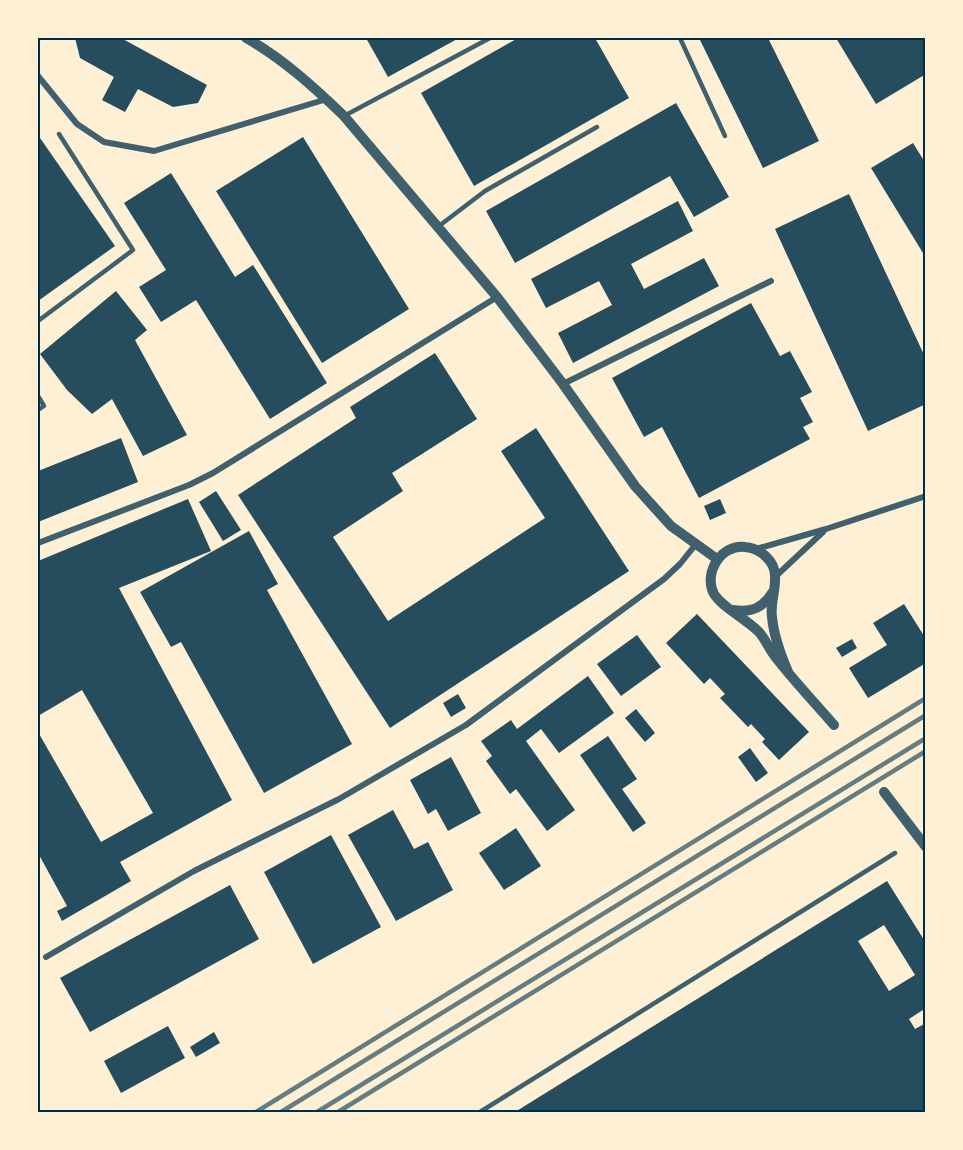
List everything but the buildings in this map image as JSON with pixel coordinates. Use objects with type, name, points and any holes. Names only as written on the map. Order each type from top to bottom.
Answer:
[{"type":"street","points":[[246,38],[285,65],[344,116],[497,297],[563,384],[635,486],[672,526],[717,559]]},
{"type":"street","points":[[38,76],[77,124],[104,142],[154,151],[327,99]]},
{"type":"street","points":[[563,384],[771,280]]},
{"type":"street","points":[[38,543],[189,486],[497,297]]},
{"type":"street","points":[[834,725],[773,654],[762,635],[748,621],[719,601],[710,581],[711,570],[725,551],[736,547],[756,549],[926,496]]},
{"type":"street","points":[[776,576],[826,529]]},
{"type":"street","points":[[45,957],[194,871],[339,799],[466,725],[664,579],[696,544]]},
{"type":"street","points":[[756,549],[766,556],[776,576],[771,615],[779,652],[789,674]]},
{"type":"street","points":[[733,610],[741,612],[759,608],[773,593]]},
{"type":"street","points":[[884,792],[925,846]]},
{"type":"lane","points":[[344,116],[490,38]]},
{"type":"lane","points":[[680,38],[725,136]]},
{"type":"lane","points":[[439,226],[485,190],[597,127]]},
{"type":"lane","points":[[38,321],[133,250],[58,134]]},
{"type":"lane","points":[[38,396],[44,406],[38,410]]},
{"type":"lane","points":[[480,1113],[895,853]]},
{"type":"railway","points":[[256,1112],[926,698]]},
{"type":"railway","points":[[281,1112],[926,715]]},
{"type":"railway","points":[[317,1112],[926,738]]},
{"type":"railway","points":[[338,1112],[926,751]]}]
